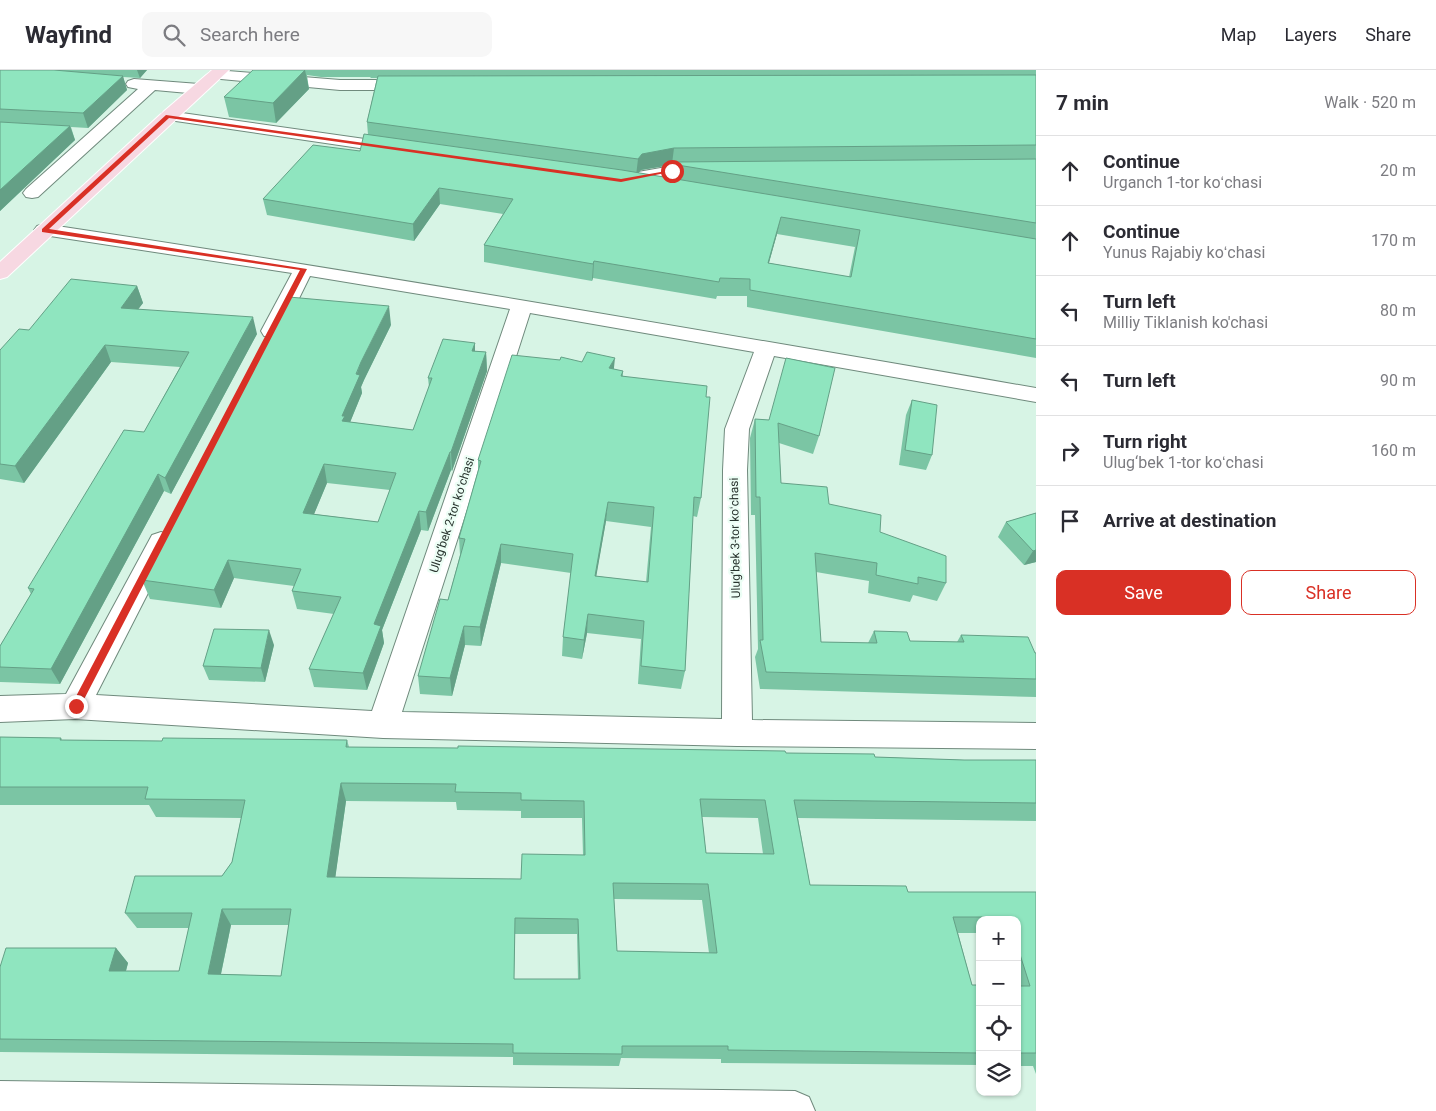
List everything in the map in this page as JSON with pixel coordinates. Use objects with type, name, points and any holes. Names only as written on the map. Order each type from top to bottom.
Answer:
[{"type":"main road","points":[[0,273],[168,116],[218,73]]},
{"type":"street","points":[[218,73],[340,85],[430,85]]},
{"type":"street","points":[[116,83],[200,89]]},
{"type":"street","points":[[32,193],[152,86]]},
{"type":"street","points":[[168,116],[414,151]]},
{"type":"street","points":[[76,134],[95,135]]},
{"type":"street","points":[[621,180],[672,171],[721,171]]},
{"type":"street","points":[[602,178],[670,188]]},
{"type":"street","points":[[44,230],[304,269],[522,305],[1036,395]]},
{"type":"street","points":[[263,348],[304,269]]},
{"type":"street","name":"Ulug‘bek 2-tor koʻchasi","points":[[383,725],[522,305]]},
{"type":"street","name":"Ulug‘bek 3-tor koʻchasi","points":[[737,733],[735,470],[737,429],[766,348]]},
{"type":"street","points":[[76,706],[171,523]]},
{"type":"street","points":[[0,709],[76,706],[383,725],[737,733],[1036,736]]},
{"type":"street","points":[[0,1101],[796,1111]]},
{"type":"building","points":[[0,70],[54,70],[123,76],[83,113],[0,109]]},
{"type":"building","points":[[253,70],[305,70],[273,103],[224,97]]},
{"type":"building","points":[[1036,75],[1036,145],[674,148],[642,154],[638,159],[367,122],[378,76]]},
{"type":"building","points":[[0,122],[70,126],[0,190]]},
{"type":"building","points":[[364,134],[622,170],[1036,239],[1036,339],[750,290],[750,279],[720,278],[719,282],[594,261],[593,264],[484,245],[513,199],[439,188],[413,224],[263,199],[313,145],[360,151]],"holes":[[[781,217],[860,230],[851,277],[768,263]]]},
{"type":"building","points":[[1036,159],[1036,223],[665,163],[674,162]]},
{"type":"building","points":[[71,279],[137,286],[121,308],[253,317],[165,478],[158,474],[51,669],[0,667],[0,646],[34,589],[28,588],[124,430],[144,432],[189,352],[105,345],[15,466],[0,464],[0,350],[19,329],[29,330]]},
{"type":"building","points":[[289,297],[389,306],[356,374],[360,375],[342,416],[345,416],[342,421],[413,430],[432,378],[428,378],[443,339],[475,343],[472,351],[486,352],[451,452],[426,512],[419,511],[374,624],[381,626],[363,673],[309,669],[341,597],[292,591],[301,569],[228,560],[214,590],[142,580],[150,560]],"holes":[[[324,464],[396,473],[378,522],[303,513]]]},
{"type":"building","points":[[587,352],[615,358],[609,368],[623,371],[621,376],[707,386],[706,397],[710,397],[701,498],[694,497],[685,671],[641,666],[644,621],[588,614],[584,640],[563,637],[573,554],[501,544],[480,627],[464,626],[450,678],[418,676],[440,599],[448,600],[465,539],[459,538],[481,461],[478,460],[512,355],[560,360],[561,357],[582,362]],"holes":[[[608,502],[654,507],[648,582],[595,576]]]},
{"type":"building","points":[[786,358],[835,368],[819,436],[778,423],[781,483],[827,487],[829,504],[881,515],[880,532],[946,556],[946,583],[918,577],[918,584],[876,575],[877,563],[815,553],[821,642],[877,643],[874,631],[907,632],[910,641],[964,642],[961,635],[1028,637],[1036,653],[1036,679],[766,672],[760,640],[763,640],[760,497],[756,497],[755,419],[769,420]]},
{"type":"building","points":[[912,400],[937,405],[932,455],[905,450]]},
{"type":"building","points":[[1036,513],[1036,550],[1033,551],[1006,522]]},
{"type":"building","points":[[214,629],[269,630],[261,668],[203,666]]},
{"type":"building","points":[[0,737],[61,738],[60,740],[162,741],[163,738],[347,740],[346,747],[458,748],[458,746],[785,751],[786,753],[874,754],[875,757],[1036,760],[1036,803],[794,800],[810,885],[906,886],[908,892],[1036,892],[1036,1053],[1021,1053],[1021,986],[1030,986],[1021,958],[1021,916],[953,917],[972,985],[976,985],[976,1053],[728,1050],[728,1046],[622,1046],[622,1054],[513,1053],[513,1044],[0,1039],[0,967],[6,948],[116,948],[109,971],[179,971],[192,913],[125,913],[135,876],[222,876],[232,862],[245,800],[145,799],[148,787],[0,787]],"holes":[[[341,783],[456,784],[455,792],[521,793],[521,800],[584,801],[585,855],[522,854],[521,879],[327,877]],[[700,799],[765,800],[774,854],[706,853]],[[613,883],[708,884],[717,953],[617,951]],[[222,909],[291,909],[281,976],[208,974]],[[515,918],[578,919],[580,979],[514,979]]]},
{"type":"route","points":[[76,706],[304,269],[44,230],[168,116],[621,180],[672,171]]}]
